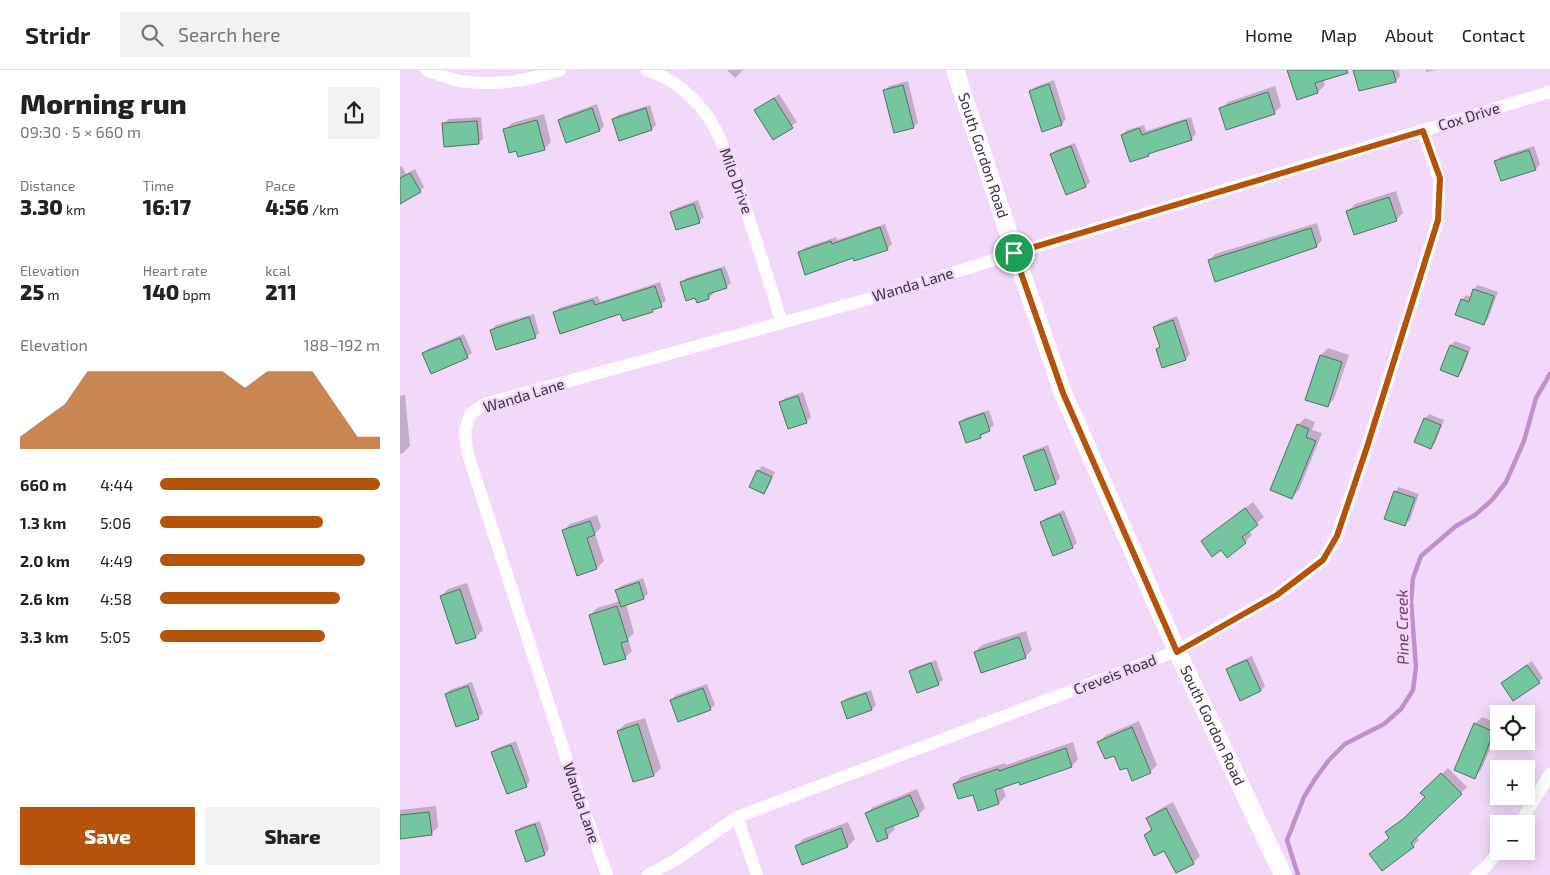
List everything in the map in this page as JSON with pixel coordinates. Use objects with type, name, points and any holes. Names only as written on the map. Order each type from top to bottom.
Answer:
[{"type":"street","points":[[426,70],[458,80],[490,84],[533,78],[560,70]]},
{"type":"street","name":"Milo Drive","points":[[647,70],[659,74],[682,87],[703,110],[715,128],[751,222],[782,323]]},
{"type":"street","name":"South Gordon Road","points":[[955,70],[1014,253],[1063,393],[1177,652],[1283,875]]},
{"type":"street","name":"Cox Drive","points":[[1014,253],[1550,92]]},
{"type":"street","name":"Creveis Road","points":[[648,875],[677,860],[737,817],[1177,652],[1277,595],[1323,560],[1337,536],[1438,220],[1440,178],[1423,131]]},
{"type":"street","name":"Wanda Lane","points":[[607,875],[574,782],[467,451],[465,431],[470,414],[485,404],[887,294],[1014,253]]},
{"type":"street","points":[[1524,815],[1550,774]]},
{"type":"street","points":[[737,817],[757,875]]},
{"type":"street","points":[[1476,875],[1492,860]]},
{"type":"building","points":[[1287,70],[1347,70],[1348,73],[1315,83],[1318,93],[1297,100]]},
{"type":"building","points":[[1353,70],[1393,70],[1396,82],[1359,91]]},
{"type":"building","points":[[1049,84],[1062,125],[1042,132],[1029,91]]},
{"type":"building","points":[[903,85],[914,128],[894,133],[883,90]]},
{"type":"building","points":[[1268,92],[1275,114],[1226,130],[1219,108]]},
{"type":"building","points":[[774,98],[793,128],[773,140],[754,110]]},
{"type":"building","points":[[592,108],[600,131],[566,143],[558,120]]},
{"type":"building","points":[[646,108],[652,130],[619,141],[612,119]]},
{"type":"building","points":[[537,120],[545,150],[518,157],[516,151],[509,153],[503,129]]},
{"type":"building","points":[[1186,120],[1192,140],[1148,154],[1149,156],[1130,162],[1121,135],[1139,128],[1142,135]]},
{"type":"building","points":[[477,121],[479,144],[444,147],[442,123]]},
{"type":"building","points":[[1071,146],[1086,187],[1066,195],[1050,154]]},
{"type":"building","points":[[1529,150],[1536,170],[1501,181],[1494,161]]},
{"type":"building","points":[[410,173],[421,192],[400,204],[400,178]]},
{"type":"building","points":[[1389,197],[1397,221],[1354,235],[1346,211]]},
{"type":"building","points":[[694,204],[700,223],[676,230],[670,212]]},
{"type":"building","points":[[880,227],[888,250],[854,261],[853,258],[805,275],[798,252],[831,241],[832,244]]},
{"type":"building","points":[[1311,228],[1317,247],[1215,282],[1208,260]]},
{"type":"building","points":[[721,269],[727,288],[708,294],[709,299],[697,303],[695,298],[686,301],[680,282]]},
{"type":"building","points":[[655,286],[662,307],[652,310],[653,312],[623,321],[620,314],[560,334],[553,312],[593,300],[595,305]]},
{"type":"building","points":[[1473,289],[1494,296],[1484,325],[1455,315],[1461,299],[1469,302]]},
{"type":"building","points":[[529,317],[536,338],[496,350],[490,330]]},
{"type":"building","points":[[1173,320],[1186,360],[1162,368],[1156,349],[1160,347],[1153,327]]},
{"type":"building","points":[[460,338],[468,358],[431,374],[422,353]]},
{"type":"building","points":[[1450,345],[1468,352],[1458,377],[1440,370]]},
{"type":"building","points":[[1320,355],[1342,362],[1328,407],[1305,400]]},
{"type":"building","points":[[798,396],[807,423],[788,429],[779,402]]},
{"type":"building","points":[[984,413],[990,431],[980,435],[981,438],[966,443],[959,422]]},
{"type":"building","points":[[1424,418],[1441,425],[1431,449],[1414,442]]},
{"type":"building","points":[[1297,424],[1309,429],[1306,437],[1316,441],[1292,499],[1270,490]]},
{"type":"building","points":[[1044,449],[1056,484],[1035,491],[1023,456]]},
{"type":"building","points":[[757,470],[772,477],[764,494],[749,487]]},
{"type":"building","points":[[1394,491],[1415,498],[1405,526],[1384,519]]},
{"type":"building","points":[[1245,508],[1258,525],[1242,537],[1246,543],[1227,558],[1221,550],[1212,557],[1201,541]]},
{"type":"building","points":[[1060,514],[1073,548],[1053,556],[1040,522]]},
{"type":"building","points":[[590,521],[595,535],[587,538],[597,569],[577,576],[562,530]]},
{"type":"building","points":[[639,582],[644,599],[621,607],[615,590]]},
{"type":"building","points":[[460,589],[476,638],[456,644],[440,596]]},
{"type":"building","points":[[617,606],[628,641],[621,643],[626,659],[604,665],[589,615]]},
{"type":"building","points":[[1019,637],[1026,658],[981,673],[974,652]]},
{"type":"building","points":[[1247,660],[1261,691],[1240,701],[1226,669]]},
{"type":"building","points":[[931,663],[939,685],[917,693],[909,671]]},
{"type":"building","points":[[1527,665],[1540,683],[1513,701],[1501,683]]},
{"type":"building","points":[[468,686],[479,719],[456,727],[445,694]]},
{"type":"building","points":[[703,688],[711,710],[678,722],[670,700]]},
{"type":"building","points":[[866,693],[872,710],[847,719],[841,702]]},
{"type":"building","points":[[1474,723],[1490,730],[1490,742],[1475,779],[1454,770]]},
{"type":"building","points":[[638,724],[654,776],[633,782],[617,731]]},
{"type":"building","points":[[1132,727],[1151,773],[1132,781],[1127,768],[1120,770],[1114,756],[1105,759],[1097,742]]},
{"type":"building","points":[[511,745],[527,787],[507,794],[491,752]]},
{"type":"building","points":[[1066,748],[1072,767],[1020,785],[1019,782],[995,790],[999,804],[978,811],[973,795],[958,799],[953,784],[998,769],[999,771]]},
{"type":"building","points":[[1441,773],[1462,794],[1411,843],[1414,847],[1382,871],[1369,854],[1389,838],[1385,832],[1403,819],[1425,797],[1420,793]]},
{"type":"building","points":[[910,795],[919,816],[885,829],[888,838],[877,842],[865,813]]},
{"type":"building","points":[[1166,808],[1194,864],[1176,873],[1164,851],[1154,856],[1144,835],[1152,830],[1146,818]]},
{"type":"building","points":[[429,812],[432,835],[400,839],[400,815]]},
{"type":"building","points":[[535,824],[545,855],[526,862],[515,831]]},
{"type":"building","points":[[841,828],[848,847],[802,865],[795,846]]},
{"type":"waterway","name":"Pine Creek","points":[[1298,875],[1287,840],[1304,797],[1315,779],[1329,760],[1345,744],[1384,724],[1401,709],[1413,690],[1416,667],[1411,601],[1413,578],[1421,556],[1456,526],[1475,515],[1492,500],[1506,482],[1524,441],[1536,398],[1550,374]]},
{"type":"route","points":[[1423,131],[1440,178],[1438,220],[1337,536],[1323,560],[1277,595],[1177,652],[1063,393],[1014,253],[1423,131]]}]
